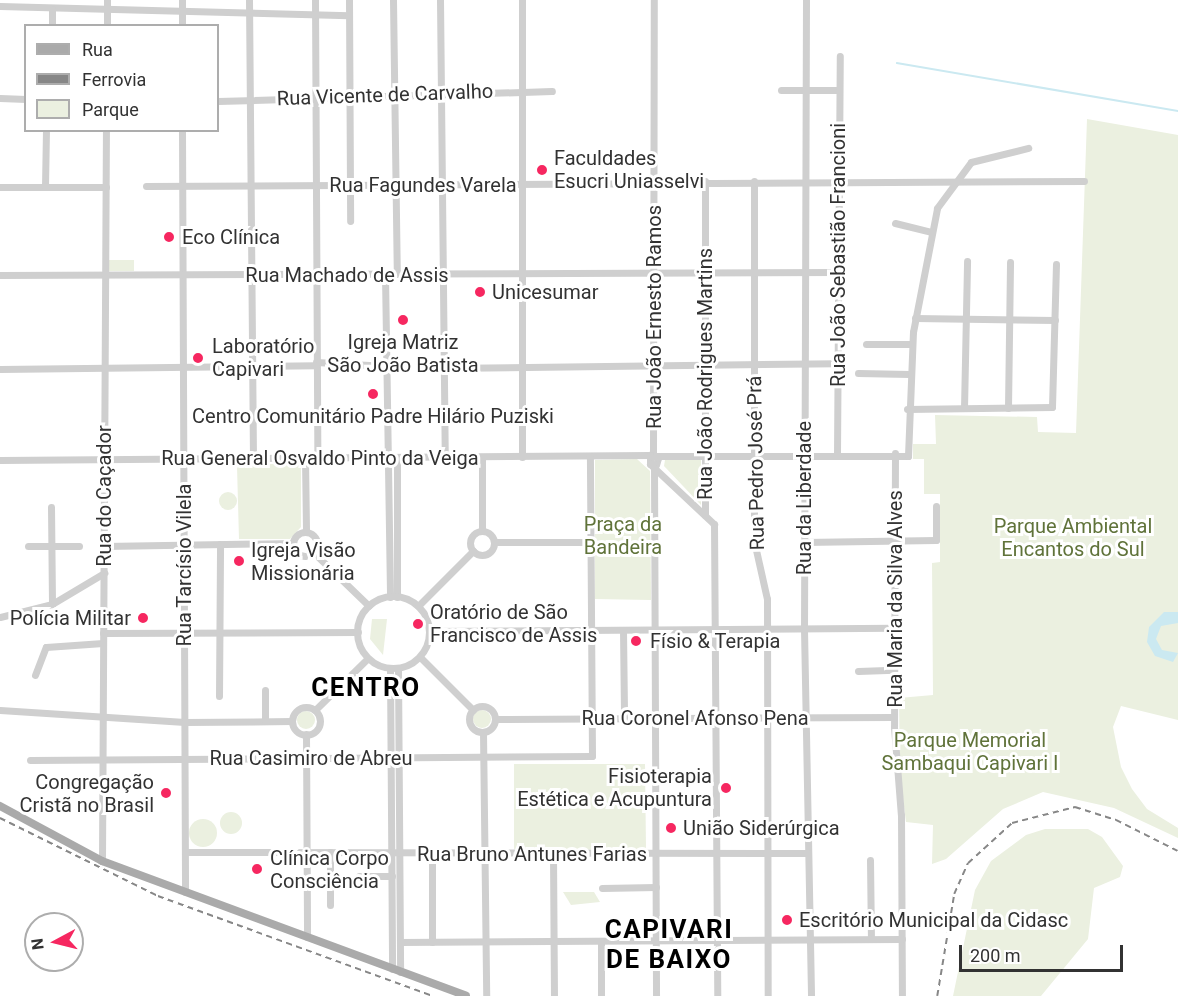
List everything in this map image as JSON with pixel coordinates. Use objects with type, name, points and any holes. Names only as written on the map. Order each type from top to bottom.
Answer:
[{"type":"main road","points":[[0,806],[102,861],[466,996]]},
{"type":"street","points":[[106,24],[107,0]]},
{"type":"street","points":[[182,0],[182,24]]},
{"type":"street","points":[[249,0],[253,459]]},
{"type":"street","points":[[315,0],[317,458]]},
{"type":"street","points":[[349,0],[350,221]]},
{"type":"street","points":[[393,0],[396,274]]},
{"type":"street","points":[[440,0],[445,457]]},
{"type":"street","points":[[522,0],[522,457]]},
{"type":"street","name":"Rua João Ernesto Ramos","points":[[654,0],[653,460],[656,996]]},
{"type":"street","name":"Rua da Liberdade","points":[[806,0],[804,629],[811,996]]},
{"type":"street","points":[[0,6],[107,11],[182,10],[349,15]]},
{"type":"street","points":[[52,9],[52,24]]},
{"type":"street","name":"Rua João Sebastião Francioni","points":[[837,455],[840,56]]},
{"type":"street","points":[[781,90],[839,90]]},
{"type":"street","name":"Rua Vicente de Carvalho","points":[[219,101],[394,92],[552,91]]},
{"type":"street","points":[[0,98],[24,99]]},
{"type":"street","points":[[45,187],[46,132]]},
{"type":"street","name":"Rua do Caçador","points":[[102,861],[106,132]]},
{"type":"street","name":"Rua Tarcísio Vilela","points":[[182,132],[185,892]]},
{"type":"street","points":[[952,181],[978,157],[1028,148]]},
{"type":"street","name":"Rua Fagundes Varela","points":[[146,186],[522,185],[654,180],[1084,181]]},
{"type":"street","name":"Rua João Rodrigues Martins","points":[[705,181],[705,515],[714,524],[717,996]]},
{"type":"street","name":"Rua Pedro José Prá","points":[[754,181],[755,548],[766,593],[768,996]]},
{"type":"street","name":"Rua Maria da Silva Alves","points":[[902,996],[894,717],[895,541],[915,318],[930,232],[952,181]]},
{"type":"street","points":[[0,187],[106,187]]},
{"type":"street","points":[[895,223],[930,232]]},
{"type":"street","points":[[964,408],[967,261]]},
{"type":"street","points":[[1008,408],[1010,262]]},
{"type":"street","points":[[907,409],[1052,407],[1056,264]]},
{"type":"street","name":"Rua Machado de Assis","points":[[0,275],[838,272]]},
{"type":"street","points":[[385,275],[387,366],[393,458],[393,597]]},
{"type":"street","points":[[915,318],[1055,320]]},
{"type":"street","points":[[866,344],[912,344]]},
{"type":"street","points":[[444,368],[837,363]]},
{"type":"street","points":[[0,369],[252,367],[316,364],[387,366]]},
{"type":"street","points":[[858,373],[909,374]]},
{"type":"street","name":"Rua General Osvaldo Pinto da Veiga","points":[[0,460],[639,456],[653,460],[705,456],[903,453]]},
{"type":"street","points":[[590,456],[592,718]]},
{"type":"street","points":[[482,457],[482,531],[494,542],[591,542]]},
{"type":"street","points":[[305,458],[306,532],[317,542],[314,553]]},
{"type":"street","points":[[653,460],[705,515]]},
{"type":"street","points":[[804,542],[936,540],[936,506]]},
{"type":"street","points":[[51,507],[52,604]]},
{"type":"street","points":[[473,551],[471,538],[482,531]]},
{"type":"street","points":[[104,546],[293,543],[306,532]]},
{"type":"street","points":[[473,551],[487,554],[494,542]]},
{"type":"street","points":[[293,543],[300,555],[314,553]]},
{"type":"street","points":[[219,696],[220,544]]},
{"type":"street","points":[[28,546],[79,546]]},
{"type":"street","points":[[418,606],[473,551]]},
{"type":"street","points":[[314,553],[369,606]]},
{"type":"street","points":[[0,617],[52,604],[104,573]]},
{"type":"street","points":[[393,597],[418,606],[429,631],[420,657],[394,668],[368,658],[358,632],[369,606],[393,597]]},
{"type":"street","points":[[429,631],[894,628]]},
{"type":"street","points":[[623,630],[624,718]]},
{"type":"street","points":[[103,633],[358,632]]},
{"type":"street","points":[[35,675],[46,647],[103,642]]},
{"type":"street","points":[[420,657],[472,710]]},
{"type":"street","points":[[315,710],[368,658]]},
{"type":"street","points":[[394,668],[395,853],[400,942],[396,970]]},
{"type":"street","points":[[858,671],[894,670]]},
{"type":"street","points":[[265,690],[265,721]]},
{"type":"street","points":[[472,710],[486,706],[495,719],[483,732],[486,996]]},
{"type":"street","points":[[292,721],[302,707],[315,710]]},
{"type":"street","points":[[0,710],[184,722],[292,721],[306,734],[307,937]]},
{"type":"street","points":[[306,734],[318,727],[315,710]]},
{"type":"street","points":[[472,710],[470,723],[483,732]]},
{"type":"street","name":"Rua Coronel Afonso Pena","points":[[495,719],[894,717]]},
{"type":"street","name":"Rua Casimiro de Abreu","points":[[30,760],[592,756],[592,718]]},
{"type":"street","name":"Rua Bruno Antunes Farias","points":[[185,852],[808,853]]},
{"type":"street","points":[[330,852],[330,905]]},
{"type":"street","points":[[395,853],[392,876],[396,970]]},
{"type":"street","points":[[432,854],[432,942]]},
{"type":"street","points":[[553,854],[554,996]]},
{"type":"street","points":[[870,861],[871,939]]},
{"type":"street","points":[[359,876],[392,876]]},
{"type":"street","points":[[602,888],[656,887]]},
{"type":"street","points":[[400,942],[902,939]]},
{"type":"street","points":[[601,941],[601,996]]},
{"type":"green space","name":"Parque Ambiental Encantos do Sul","points":[[1087,119],[1178,135],[1178,720],[1121,706],[1113,727],[1121,767],[1132,789],[1147,809],[1178,828],[1178,838],[1114,808],[1043,792],[1003,809],[946,859],[932,864],[933,825],[906,822],[900,775],[899,698],[933,695],[932,563],[940,562],[940,494],[924,494],[924,459],[913,459],[913,444],[936,444],[935,415],[1037,417],[1038,432],[1076,433]]},
{"type":"green space","points":[[108,260],[134,260],[134,271],[108,271]]},
{"type":"green space","name":"Praça da Bandeira","points":[[637,459],[650,471],[651,600],[595,599],[595,460]]},
{"type":"green space","points":[[665,460],[701,460],[701,505],[664,466]]},
{"type":"green space","points":[[301,463],[301,527],[290,539],[239,539],[237,466]]},
{"type":"green space","points":[[224,492],[232,492],[237,497],[235,508],[224,510],[219,505],[219,497]]},
{"type":"green space","points":[[372,619],[387,619],[383,655],[370,639]]},
{"type":"green space","points":[[482,710],[488,713],[491,719],[488,725],[482,728],[476,725],[473,719],[476,713]]},
{"type":"green space","points":[[306,711],[312,714],[315,720],[312,726],[306,729],[300,726],[297,720],[300,714]]},
{"type":"green space","points":[[514,764],[645,764],[646,850],[514,849]]},
{"type":"green space","points":[[231,812],[239,815],[242,823],[239,831],[231,834],[223,831],[220,823],[223,815]]},
{"type":"green space","points":[[203,819],[213,823],[217,833],[213,843],[203,847],[193,843],[189,833],[193,823]]},
{"type":"green space","points":[[1045,829],[1088,829],[1102,837],[1123,866],[1120,877],[1094,888],[1088,939],[1041,996],[953,996],[975,890],[991,861],[1026,835]]},
{"type":"green space","points":[[563,892],[594,892],[600,902],[571,905]]},
{"type":"water","points":[[1164,612],[1178,612],[1178,623],[1161,626],[1156,639],[1162,650],[1178,653],[1173,662],[1155,656],[1147,642],[1149,627]]},
{"type":"waterway","points":[[897,63],[1178,111]]},
{"type":"railway","points":[[937,996],[954,894],[968,863],[1012,823],[1075,807],[1116,820],[1178,851]]},
{"type":"railway","points":[[0,818],[158,896],[433,996]]},
{"type":"place","name":"Faculdades Esucri Uniasselvi","points":[[542,170]]},
{"type":"place","name":"Eco Clínica","points":[[169,237]]},
{"type":"place","name":"Unicesumar","points":[[480,292]]},
{"type":"place","name":"Igreja Matriz São João Batista","points":[[403,320]]},
{"type":"place","name":"Laboratório Capivari","points":[[198,358]]},
{"type":"place","name":"Centro Comunitário Padre Hilário Puziski","points":[[373,394]]},
{"type":"place","name":"Igreja Visão Missionária","points":[[239,561]]},
{"type":"place","name":"Polícia Militar","points":[[143,618]]},
{"type":"place","name":"Oratório de São Francisco de Assis","points":[[418,624]]},
{"type":"place","name":"Físio & Terapia","points":[[636,641]]},
{"type":"place","name":"Fisioterapia Estética e Acupuntura","points":[[726,788]]},
{"type":"place","name":"Congregação Cristã no Brasil","points":[[166,793]]},
{"type":"place","name":"União Siderúrgica","points":[[671,828]]},
{"type":"place","name":"Clínica Corpo Consciência","points":[[257,869]]},
{"type":"place","name":"Escritório Municipal da Cidasc","points":[[787,920]]},
{"type":"district","name":"CENTRO","points":[[366,688]]},
{"type":"district","name":"CAPIVARI DE BAIXO","points":[[669,945]]},
{"type":"park label","name":"Parque Memorial Sambaqui Capivari I","points":[[970,752]]}]
